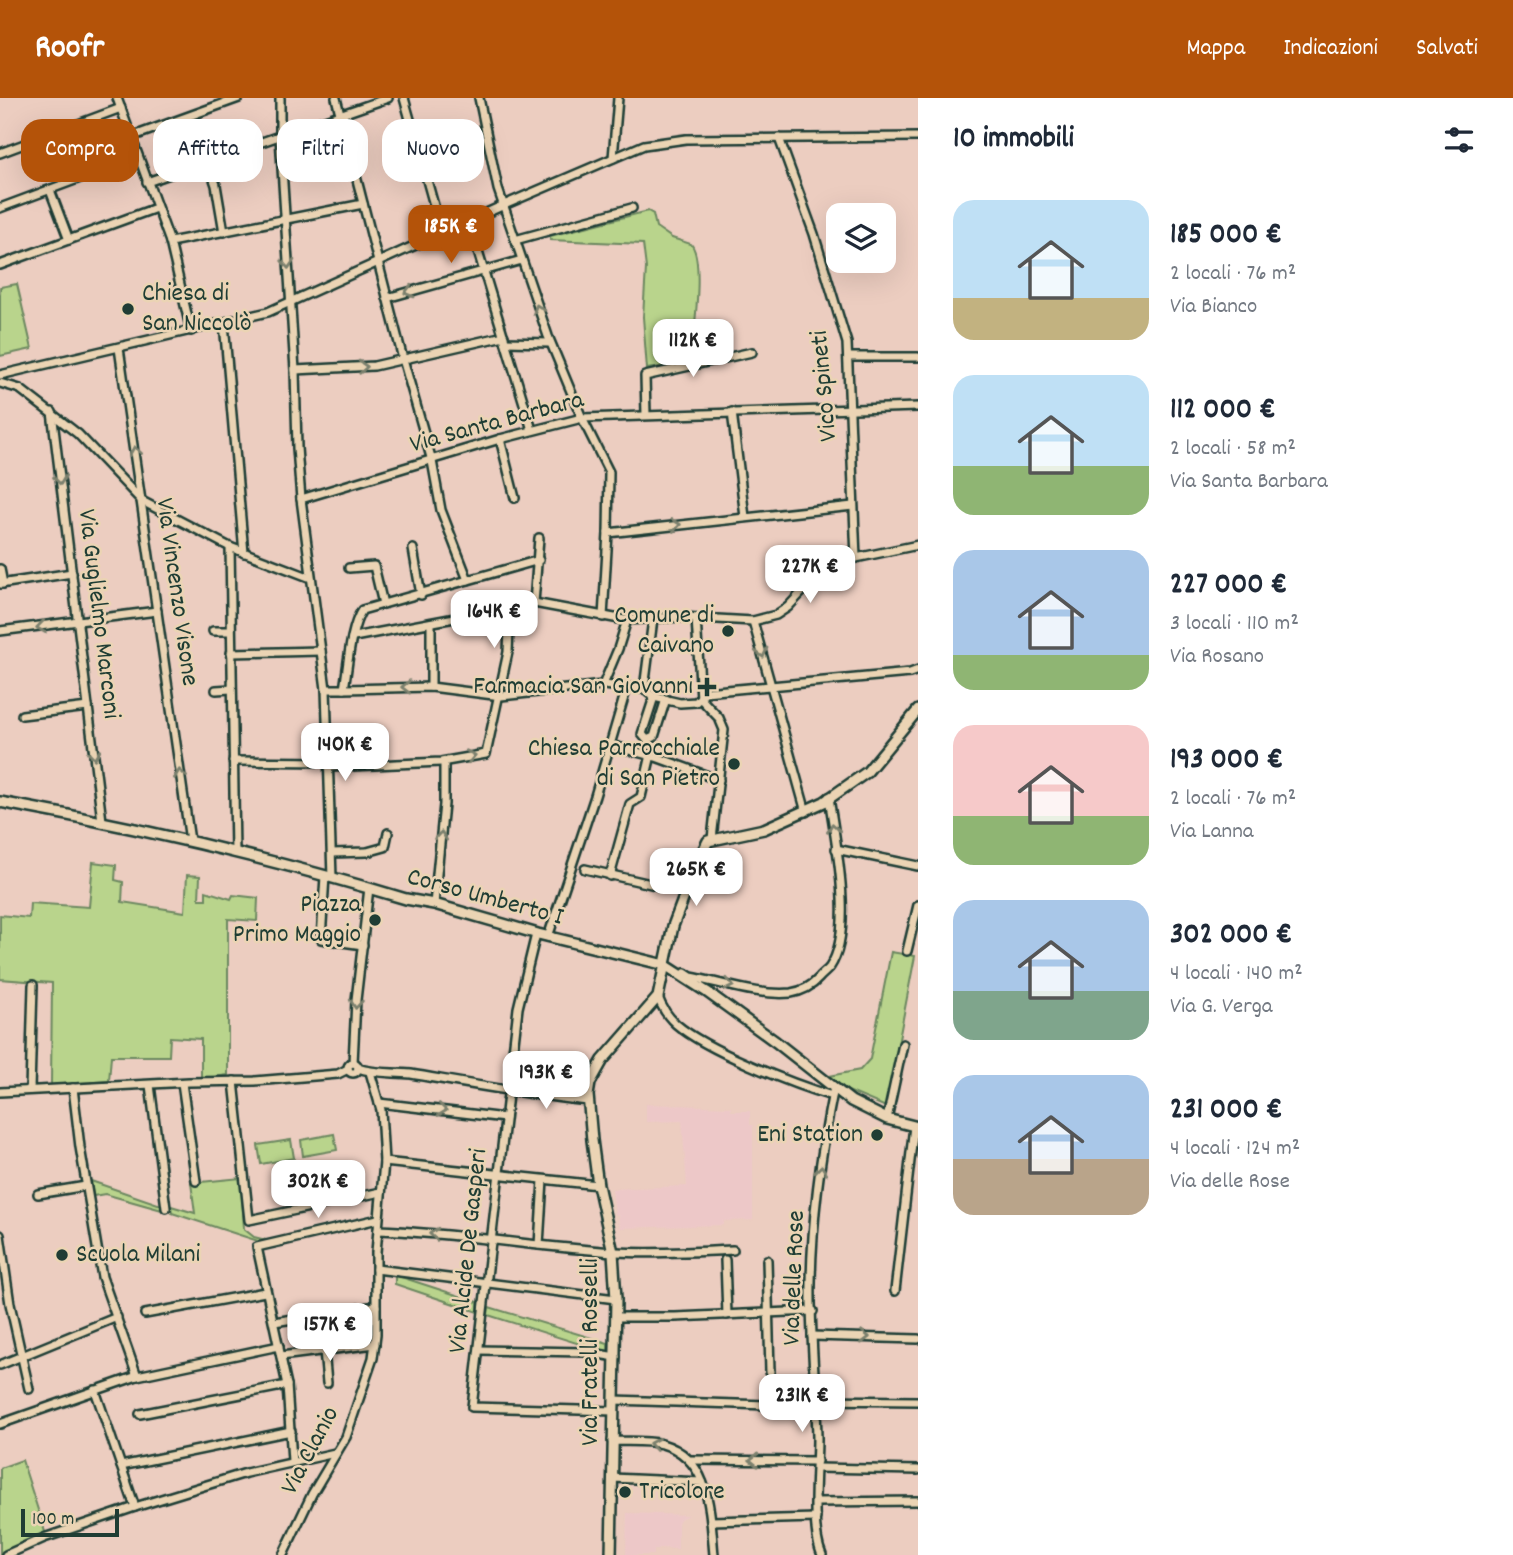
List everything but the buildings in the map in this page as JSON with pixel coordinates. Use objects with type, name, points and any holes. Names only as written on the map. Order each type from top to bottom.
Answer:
[{"type":"main road","points":[[712,839],[764,829],[806,811],[829,797],[867,772],[918,710]]},
{"type":"main road","name":"Corso Umberto I","points":[[0,802],[190,841],[434,904],[536,934],[665,965],[717,999],[833,1091],[887,1119],[916,1126]]},
{"type":"main road","name":"Via Fratelli Rosselli","points":[[611,1555],[617,1299],[613,1252],[598,1185],[588,1101],[590,1083],[595,1071],[658,997],[667,944],[696,865],[708,841],[712,839]]},
{"type":"street","points":[[117,98],[125,119]]},
{"type":"street","points":[[139,134],[239,98]]},
{"type":"street","points":[[280,98],[280,119]]},
{"type":"street","points":[[336,98],[432,461],[441,510],[468,580]]},
{"type":"street","points":[[331,119],[388,98]]},
{"type":"street","points":[[404,98],[442,234]]},
{"type":"street","points":[[479,98],[498,189],[550,343],[609,472],[603,617]]},
{"type":"street","points":[[613,158],[618,98]]},
{"type":"street","points":[[0,153],[121,108]]},
{"type":"street","points":[[0,375],[268,312],[644,145],[686,139],[918,137]]},
{"type":"street","name":"Vico Spineti","points":[[779,138],[839,311],[847,343],[856,558]]},
{"type":"street","points":[[139,160],[170,242],[191,331]]},
{"type":"street","points":[[147,182],[153,180]]},
{"type":"street","points":[[0,208],[71,182]]},
{"type":"street","points":[[215,182],[224,232]]},
{"type":"street","points":[[283,182],[301,499],[326,689],[330,764],[332,853],[321,939],[363,945]]},
{"type":"street","points":[[50,190],[69,240]]},
{"type":"street","points":[[170,242],[363,204]]},
{"type":"street","points":[[0,265],[156,208]]},
{"type":"street","points":[[515,240],[632,208]]},
{"type":"street","points":[[469,222],[532,430]]},
{"type":"street","points":[[387,298],[522,260]]},
{"type":"street","points":[[225,323],[244,553]]},
{"type":"street","points":[[295,370],[374,366],[505,339],[550,343]]},
{"type":"street","name":"Via Vincenzo Visone","points":[[119,348],[190,841]]},
{"type":"street","points":[[646,415],[645,376],[752,352]]},
{"type":"street","points":[[848,357],[918,356]]},
{"type":"street","points":[[0,383],[20,389],[52,412],[78,434],[142,501],[230,547],[311,578]]},
{"type":"street","name":"Via Santa Barbara","points":[[301,499],[500,439],[582,418],[918,407]]},
{"type":"street","name":"Via Guglielmo Marconi","points":[[52,412],[102,821]]},
{"type":"street","points":[[732,412],[745,517]]},
{"type":"street","points":[[500,439],[515,498]]},
{"type":"street","points":[[608,533],[853,506]]},
{"type":"street","points":[[534,603],[539,538]]},
{"type":"street","points":[[354,637],[534,603],[627,620],[696,618],[754,621],[776,615],[788,607],[826,566],[918,545]]},
{"type":"street","points":[[230,547],[235,853]]},
{"type":"street","points":[[413,549],[421,595]]},
{"type":"street","points":[[344,689],[362,610],[539,561]]},
{"type":"street","points":[[349,568],[374,566],[383,604]]},
{"type":"street","points":[[0,569],[1,584],[72,573]]},
{"type":"street","points":[[233,761],[330,764],[444,762],[486,754],[508,652],[510,607]]},
{"type":"street","points":[[0,631],[157,611]]},
{"type":"street","points":[[696,618],[701,699],[723,724],[724,741],[712,839]]},
{"type":"street","points":[[644,689],[653,619]]},
{"type":"street","points":[[603,685],[627,620]]},
{"type":"street","points":[[754,621],[806,811]]},
{"type":"street","points":[[431,623],[431,687]]},
{"type":"street","points":[[213,631],[230,631]]},
{"type":"street","points":[[230,653],[321,651]]},
{"type":"street","points":[[326,689],[431,687],[498,696],[603,685],[644,689],[654,697],[690,703],[701,699],[705,692],[914,672],[918,678]]},
{"type":"street","points":[[548,937],[573,865],[627,687]]},
{"type":"street","points":[[216,690],[231,689]]},
{"type":"street","points":[[654,697],[642,734],[647,740],[654,737],[666,699]]},
{"type":"street","points":[[22,715],[88,707]]},
{"type":"street","points":[[610,745],[651,755],[719,780]]},
{"type":"street","points":[[610,876],[630,804],[640,797],[651,755]]},
{"type":"street","points":[[434,904],[444,804],[444,762]]},
{"type":"street","points":[[665,965],[691,977],[756,991],[791,993],[813,984],[831,966],[839,944],[842,920],[840,879],[829,797]]},
{"type":"street","points":[[332,853],[367,852],[385,847],[388,833]]},
{"type":"street","points":[[836,849],[918,866]]},
{"type":"street","points":[[573,865],[610,876],[686,892]]},
{"type":"street","points":[[353,1066],[356,1000],[369,888]]},
{"type":"street","points":[[907,951],[915,930],[918,905]]},
{"type":"street","name":"Via Alcide De Gasperi","points":[[536,934],[518,1007],[472,1407],[614,1411]]},
{"type":"street","points":[[30,1090],[33,985]]},
{"type":"street","points":[[658,997],[664,1012],[677,1025],[716,1048],[766,1071],[833,1091]]},
{"type":"street","points":[[887,1119],[903,1044]]},
{"type":"street","points":[[0,1092],[323,1076],[338,1074],[353,1066],[370,1072],[397,1072],[542,1097],[588,1101]]},
{"type":"street","name":"Via Clanio","points":[[284,1555],[300,1517],[355,1416],[370,1372],[375,1344],[378,1219],[384,1162],[379,1102],[370,1072]]},
{"type":"street","points":[[234,1082],[249,1220],[381,1192]]},
{"type":"street","points":[[182,1083],[196,1181]]},
{"type":"street","points":[[150,1084],[166,1208]]},
{"type":"street","points":[[73,1088],[102,1277],[137,1376]]},
{"type":"street","name":"Via delle Rose","points":[[822,1555],[816,1518],[813,1237],[833,1091]]},
{"type":"street","points":[[379,1102],[505,1118]]},
{"type":"street","points":[[895,1291],[916,1126]]},
{"type":"street","points":[[384,1162],[598,1185]]},
{"type":"street","points":[[538,1245],[543,1180]]},
{"type":"street","points":[[38,1194],[86,1186]]},
{"type":"street","points":[[292,1461],[287,1385],[257,1247],[378,1219]]},
{"type":"street","points":[[378,1230],[491,1238],[613,1252],[733,1250]]},
{"type":"street","points":[[0,1235],[3,1285],[10,1304],[29,1389]]},
{"type":"street","points":[[725,1260],[727,1315]]},
{"type":"street","points":[[767,1260],[770,1372]]},
{"type":"street","points":[[376,1269],[617,1299]]},
{"type":"street","points":[[145,1314],[265,1292]]},
{"type":"street","points":[[0,1307],[10,1304]]},
{"type":"street","points":[[274,1322],[376,1306]]},
{"type":"street","points":[[617,1317],[813,1311]]},
{"type":"street","points":[[0,1365],[117,1317]]},
{"type":"street","points":[[812,1336],[918,1339]]},
{"type":"street","points":[[281,1356],[375,1344]]},
{"type":"street","points":[[0,1424],[137,1376],[279,1346]]},
{"type":"street","points":[[324,1350],[327,1383]]},
{"type":"street","points":[[479,1350],[586,1352],[616,1357]]},
{"type":"street","points":[[139,1414],[287,1385]]},
{"type":"street","points":[[96,1390],[135,1507]]},
{"type":"street","points":[[614,1400],[767,1405]]},
{"type":"street","points":[[815,1400],[918,1401]]},
{"type":"street","points":[[121,1466],[291,1431]]},
{"type":"street","points":[[612,1441],[660,1444],[678,1450],[691,1460],[702,1482],[711,1521],[714,1555]]},
{"type":"street","points":[[6,1555],[44,1538],[135,1507],[246,1473],[335,1453]]},
{"type":"street","points":[[691,1460],[918,1470]]},
{"type":"street","points":[[612,1478],[702,1482]]},
{"type":"street","points":[[816,1502],[918,1501]]},
{"type":"street","points":[[711,1521],[816,1518]]},
{"type":"shaded area","points":[[646,1104],[731,1107],[731,1111],[750,1111],[750,1125],[753,1125],[753,1220],[724,1221],[723,1225],[620,1228],[612,1189],[687,1186],[682,1121],[646,1122]]},
{"type":"shaded area","points":[[627,1513],[688,1515],[678,1523],[678,1549],[659,1548],[654,1550],[654,1555],[626,1555]]},
{"type":"green space","points":[[648,211],[653,214],[656,227],[672,238],[691,244],[695,252],[698,282],[691,362],[647,369],[643,317],[646,268],[643,244],[550,240],[550,236]]},
{"type":"green space","points":[[17,284],[32,349],[0,356],[0,287]]},
{"type":"green space","points":[[93,862],[116,865],[115,880],[123,882],[122,902],[185,912],[187,875],[200,876],[199,899],[206,899],[206,891],[231,899],[233,895],[258,898],[257,921],[228,919],[228,1075],[201,1079],[201,1039],[170,1037],[169,1056],[111,1056],[109,1081],[51,1085],[52,983],[0,979],[0,915],[29,918],[30,903],[89,907]]},
{"type":"green space","points":[[891,952],[915,956],[886,1107],[848,1091],[829,1076],[860,1070],[870,1059]]},
{"type":"green space","points":[[334,1134],[337,1150],[303,1156],[301,1140]]},
{"type":"green space","points":[[291,1140],[294,1158],[261,1164],[258,1145]]},
{"type":"green space","points":[[241,1178],[244,1229],[254,1237],[270,1241],[261,1242],[172,1213],[171,1206],[195,1213],[191,1183]]},
{"type":"green space","points":[[91,1181],[161,1205],[162,1210],[105,1194],[93,1196]]},
{"type":"green space","points":[[395,1275],[478,1302],[478,1312],[395,1284]]},
{"type":"green space","points":[[489,1307],[608,1343],[608,1353],[488,1315]]},
{"type":"green space","points":[[22,1460],[46,1535],[0,1555],[0,1468]]},
{"type":"place","name":"Chiesa di San Niccolò","points":[[128,309]]},
{"type":"place","name":"Comune di Caivano","points":[[728,631]]},
{"type":"place","name":"Farmacia San Giovanni","points":[[707,687]]},
{"type":"place","name":"Chiesa Parrocchiale di San Pietro","points":[[734,764]]},
{"type":"place","name":"Piazza Primo Maggio","points":[[375,920]]},
{"type":"place","name":"Eni Station","points":[[877,1135]]},
{"type":"place","name":"Scuola Milani","points":[[62,1255]]},
{"type":"place","name":"Tricolore","points":[[625,1492]]}]
